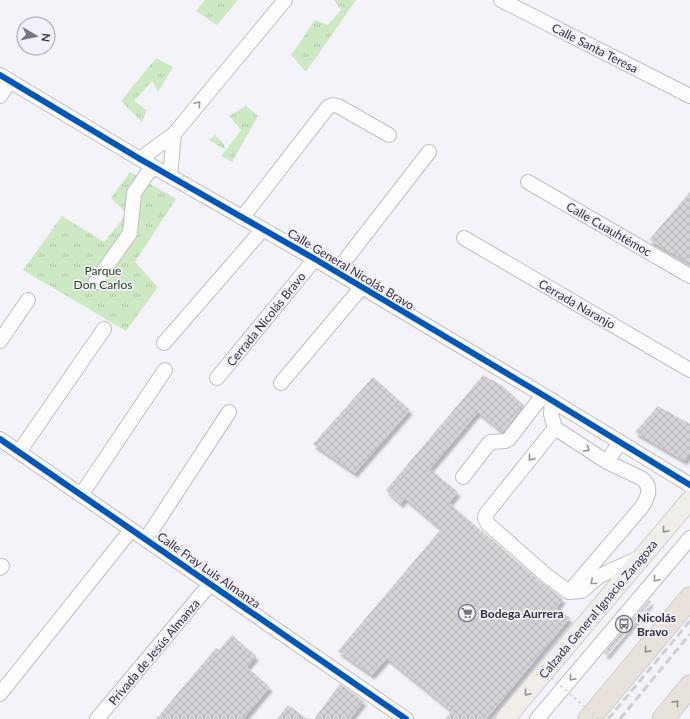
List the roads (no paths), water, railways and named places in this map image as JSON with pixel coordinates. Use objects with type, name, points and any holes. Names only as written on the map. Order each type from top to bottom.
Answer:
[{"type":"highway","points":[[589,719],[690,598]]},
{"type":"highway","points":[[662,719],[690,686]]},
{"type":"main road","name":"Calzada General Ignacio Zaragoza","points":[[505,719],[690,500]]},
{"type":"street","points":[[140,159],[174,134],[285,0]]},
{"type":"street","name":"Calle Santa Teresa","points":[[501,0],[690,96]]},
{"type":"street","points":[[0,96],[5,78]]},
{"type":"street","name":"Calle General Nicolás Bravo","points":[[5,78],[140,159],[315,259],[361,288],[547,397],[690,485]]},
{"type":"street","points":[[242,218],[328,107],[333,105],[338,106],[389,135]]},
{"type":"street","points":[[170,176],[174,134]]},
{"type":"street","points":[[336,272],[429,152]]},
{"type":"street","points":[[95,283],[130,233],[134,193],[146,174],[154,167]]},
{"type":"street","name":"Calle Cuauhtémoc","points":[[528,182],[690,276]]},
{"type":"street","points":[[164,343],[263,229]]},
{"type":"street","name":"Cerrada Naranjo","points":[[464,238],[690,370]]},
{"type":"street","name":"Cerrada Nicolás Bravo","points":[[217,378],[315,259]]},
{"type":"street","points":[[281,383],[361,288]]},
{"type":"street","points":[[0,341],[28,300]]},
{"type":"street","points":[[19,452],[104,328]]},
{"type":"street","points":[[81,495],[164,370]]},
{"type":"street","points":[[547,397],[555,428],[607,462],[645,481],[649,489],[646,502],[569,592]]},
{"type":"street","points":[[463,477],[490,442],[505,441],[509,439],[547,397]]},
{"type":"street","points":[[146,539],[229,412]]},
{"type":"street","points":[[555,428],[486,514],[485,518],[488,524],[547,576],[569,592],[582,591],[608,572],[642,557]]},
{"type":"street","name":"Calle Fray Luis Almanza","points":[[0,439],[406,719]]},
{"type":"street","points":[[607,462],[620,442]]},
{"type":"street","points":[[0,694],[131,530]]},
{"type":"street","points":[[537,719],[690,538]]},
{"type":"street","name":"Privada de Jesús Almanza","points":[[98,719],[210,584]]},
{"type":"railway","points":[[608,719],[690,621]]},
{"type":"railway","points":[[620,719],[690,634]]},
{"type":"place","name":"Bodega Aurrera","points":[[467,613]]},
{"type":"place","name":"Nicolás Bravo","points":[[624,624]]},
{"type":"park label","name":"Parque Don Carlos","points":[[103,277]]}]
